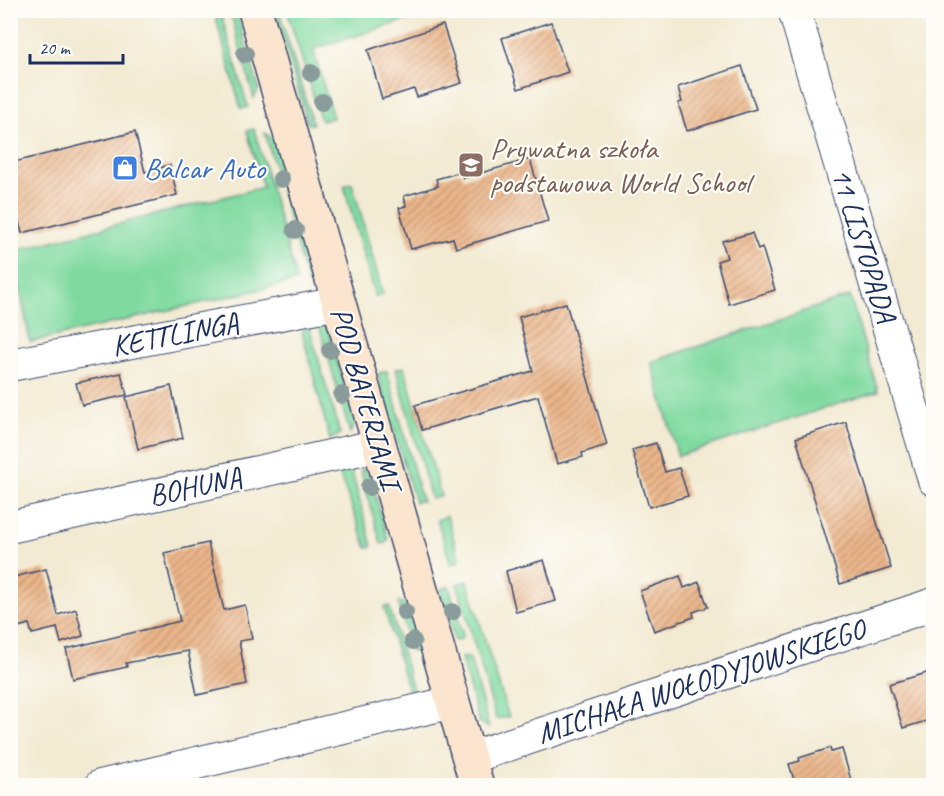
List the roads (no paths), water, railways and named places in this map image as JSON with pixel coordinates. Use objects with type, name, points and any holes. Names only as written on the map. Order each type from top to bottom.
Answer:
[{"type":"street","name":"POD BATERIAMI","points":[[255,10],[473,772]]},
{"type":"street","name":"11 LISTOPADA","points":[[794,10],[933,480]]},
{"type":"street","name":"KETTLINGA","points":[[10,365],[339,303]]},
{"type":"street","name":"BOHUNA","points":[[10,527],[380,446]]},
{"type":"street","name":"MICHAŁA WOŁODYJOWSKIEGO","points":[[473,772],[933,604]]},
{"type":"street","points":[[100,786],[453,702]]},
{"type":"place","name":"Prywatna szkoła podstawowa World School","points":[[471,165]]},
{"type":"place","name":"Balcar Auto","points":[[125,168]]}]
